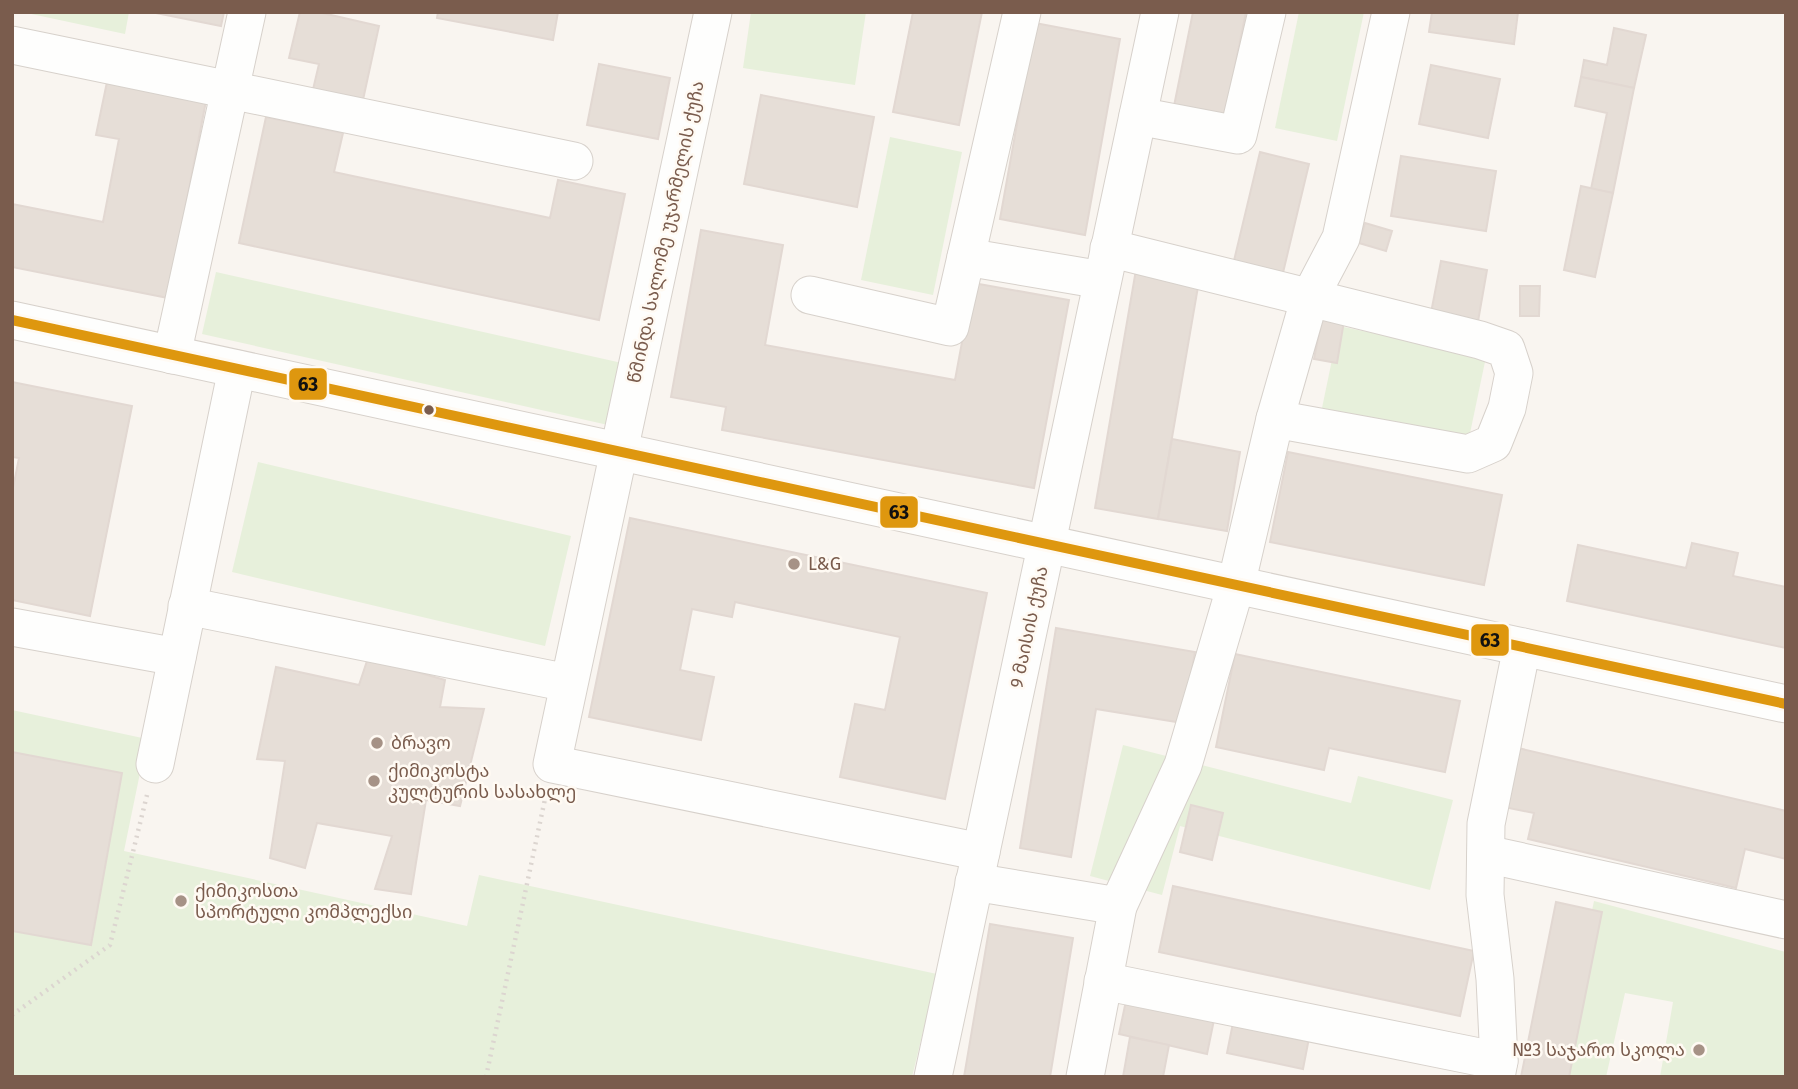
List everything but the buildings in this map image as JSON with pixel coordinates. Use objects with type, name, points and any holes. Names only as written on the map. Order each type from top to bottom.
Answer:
[{"type":"street","points":[[172,355],[247,12]]},
{"type":"street","name":"წმინდა სალომე უჯარმელის ქუჩა","points":[[552,764],[713,12]]},
{"type":"street","points":[[810,295],[950,327],[1022,12]]},
{"type":"street","points":[[1138,116],[1238,135],[1267,12]]},
{"type":"street","points":[[1085,1077],[1118,906],[1183,765],[1236,585],[1275,419],[1310,298],[1341,238],[1391,12]]},
{"type":"street","name":"9 მაისის ქუჩა","points":[[933,1077],[1138,116],[1153,14]]},
{"type":"street","points":[[12,46],[574,162]]},
{"type":"street","points":[[966,257],[1106,264],[1310,298],[1480,340],[1506,349],[1514,373],[1507,408],[1493,443],[1468,454],[1275,419]]},
{"type":"street","points":[[12,320],[1786,704]]},
{"type":"street","points":[[155,764],[237,369]]},
{"type":"street","points":[[187,606],[568,682]]},
{"type":"street","points":[[12,626],[177,657]]},
{"type":"street","points":[[1103,981],[1498,1069],[1494,979],[1485,895],[1486,824],[1522,647]]},
{"type":"street","points":[[552,764],[977,867],[1118,906]]},
{"type":"street","points":[[1486,854],[1786,920]]},
{"type":"path","points":[[12,1016],[110,945],[155,764]]},
{"type":"path","points":[[486,1077],[552,764]]},
{"type":"green space","points":[[22,12],[129,12],[125,34]]},
{"type":"green space","points":[[751,12],[866,12],[855,85],[743,68]]},
{"type":"green space","points":[[1299,12],[1364,12],[1337,141],[1275,128]]},
{"type":"green space","points":[[890,137],[962,152],[933,295],[861,280]]},
{"type":"green space","points":[[216,272],[622,363],[608,425],[202,334]]},
{"type":"green space","points":[[1339,326],[1486,357],[1469,438],[1322,408]]},
{"type":"green space","points":[[258,462],[571,536],[545,646],[232,572]]},
{"type":"green space","name":"ქიმიკოსთა სპორტული კომპლექსი","points":[[12,710],[147,739],[124,851],[467,926],[479,875],[937,974],[912,1077],[12,1077]]},
{"type":"green space","points":[[1123,745],[1351,803],[1358,776],[1453,800],[1430,890],[1180,826],[1162,895],[1090,876]]},
{"type":"green space","points":[[1594,901],[1786,952],[1786,1077],[1660,1077],[1673,1002],[1625,993],[1606,1077],[1557,1077]]},
{"type":"transit line","name":"63","points":[[12,320],[1786,704]]},
{"type":"place","name":"L&G","points":[[794,564]]},
{"type":"place","name":"ბრავო","points":[[377,743]]},
{"type":"place","name":"ქიმიკოსტა კულტურის სასახლე","points":[[374,781]]},
{"type":"place","name":"ქიმიკოსთა სპორტული კომპლექსი","points":[[181,901]]},
{"type":"place","name":"№3 საჯარო სკოლა","points":[[1699,1050]]}]
